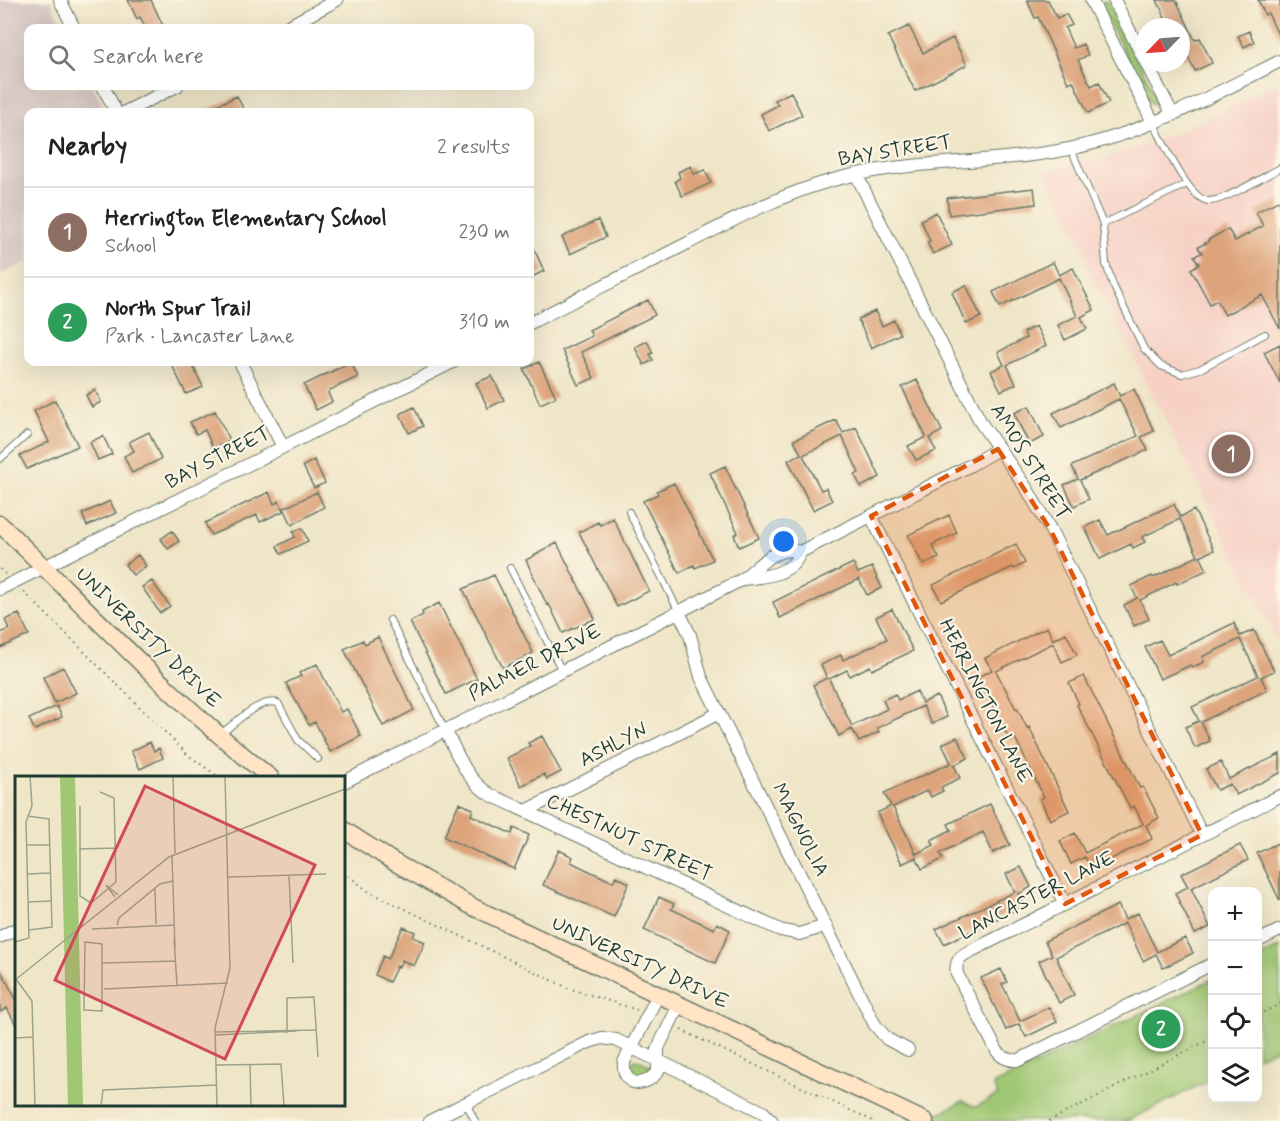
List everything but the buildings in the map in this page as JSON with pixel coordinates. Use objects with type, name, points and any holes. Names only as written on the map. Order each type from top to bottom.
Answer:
[{"type":"main road","name":"UNIVERSITY DRIVE","points":[[0,524],[168,689],[219,735],[270,776]]},
{"type":"main road","name":"UNIVERSITY DRIVE","points":[[345,831],[394,862],[473,907],[925,1121]]},
{"type":"street","points":[[60,0],[72,24]]},
{"type":"street","points":[[292,24],[337,0]]},
{"type":"street","points":[[1091,0],[1154,124]]},
{"type":"street","points":[[1114,0],[1136,43]]},
{"type":"street","name":"BAY STREET","points":[[534,321],[765,205],[814,186],[856,174],[906,165],[1026,156],[1071,149],[1154,124],[1280,61]]},
{"type":"street","points":[[1151,72],[1173,115]]},
{"type":"street","points":[[105,90],[114,108]]},
{"type":"street","points":[[133,108],[169,90]]},
{"type":"street","name":"AMOS STREET","points":[[856,174],[981,423],[1027,489],[1050,529],[1202,835]]},
{"type":"street","points":[[242,366],[283,447]]},
{"type":"street","name":"BAY STREET","points":[[0,589],[445,366]]},
{"type":"street","name":"PALMER DRIVE","points":[[743,579],[778,573],[795,563],[800,552],[998,449]]},
{"type":"street","name":"HERRINGTON LANE","points":[[871,516],[1065,904]]},
{"type":"street","name":"PALMER DRIVE","points":[[345,781],[743,579],[762,562],[778,553],[791,550],[800,552]]},
{"type":"street","name":"MAGNOLIA","points":[[679,612],[692,640],[699,674],[878,1030],[892,1042],[908,1050]]},
{"type":"street","name":"ASHLYN","points":[[526,811],[719,713]]},
{"type":"street","name":"CHESTNUT STREET","points":[[446,730],[467,773],[477,786],[491,795],[780,930],[799,934],[826,926]]},
{"type":"street","name":"LANCASTER LANE","points":[[1208,966],[1019,1060],[1007,1059],[997,1051],[957,974],[958,962],[965,954],[1280,796]]},
{"type":"street","points":[[0,937],[15,929]]},
{"type":"street","points":[[1262,939],[1280,930]]},
{"type":"street","points":[[658,995],[625,1059],[624,1067],[632,1083],[639,1084],[655,1076],[658,1071],[658,1048],[679,1005]]},
{"type":"street","points":[[430,1121],[596,1039],[612,1039],[763,1112],[772,1121]]},
{"type":"lane","points":[[1154,124],[1187,184],[1198,198],[1209,201],[1221,198],[1280,168]]},
{"type":"lane","points":[[1071,149],[1103,224],[1106,264],[1113,285],[1144,349],[1161,366],[1182,374],[1200,369],[1264,334]]},
{"type":"lane","points":[[1103,224],[1187,184]]},
{"type":"lane","points":[[0,459],[27,435]]},
{"type":"lane","points":[[629,512],[679,612]]},
{"type":"lane","points":[[510,568],[562,671]]},
{"type":"lane","points":[[390,620],[446,730]]},
{"type":"lane","points":[[219,735],[263,703],[272,701],[278,703],[298,740],[318,759]]},
{"type":"lane","points":[[466,1103],[475,1121]]},
{"type":"path","points":[[0,569],[188,755],[219,776]]},
{"type":"path","points":[[345,873],[368,891],[568,988],[622,1004],[648,1015]]},
{"type":"path","points":[[1262,1013],[1280,1004]]},
{"type":"path","points":[[670,1024],[873,1121]]},
{"type":"path","points":[[1049,1121],[1208,1040]]},
{"type":"highlighted area","points":[[998,449],[1050,529],[1202,835],[1065,904],[871,516]]},
{"type":"shaded area","points":[[0,0],[50,0],[62,24],[24,24],[24,90],[94,90],[104,108],[24,108],[24,263],[0,275]]},
{"type":"shaded area","points":[[1280,83],[1280,646],[1085,262],[1089,259],[1045,170],[1109,157],[1142,146],[1189,127]]},
{"type":"green space","points":[[1104,1],[1109,3],[1136,56],[1136,72],[1144,72],[1157,98],[1156,104],[1150,102],[1101,3]]},
{"type":"green space","points":[[1280,947],[1280,1047],[1262,1055],[1262,995],[1262,956]]},
{"type":"green space","points":[[1208,981],[1208,1081],[1127,1121],[923,1121],[963,1101],[976,1107],[998,1095],[993,1085]]},
{"type":"green space","points":[[635,1059],[650,1065],[649,1072],[639,1077],[634,1074],[630,1065]]},
{"type":"place","name":"Herrington Elementary School","points":[[1231,454]]},
{"type":"place","name":"North Spur Trail","points":[[1161,1029]]}]
